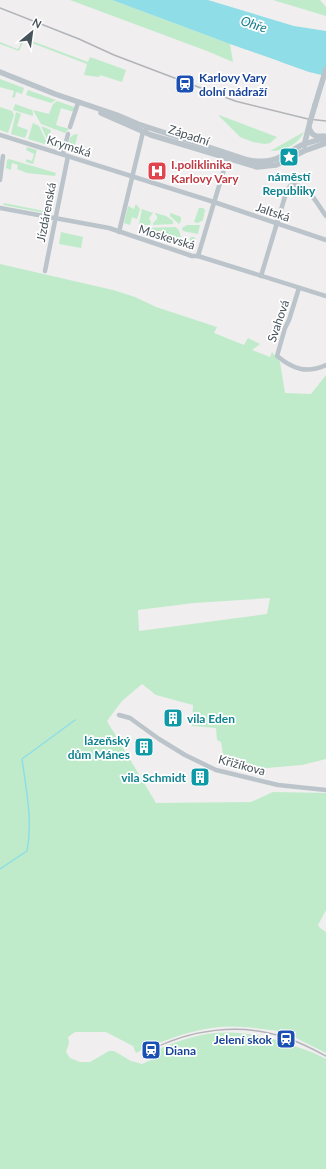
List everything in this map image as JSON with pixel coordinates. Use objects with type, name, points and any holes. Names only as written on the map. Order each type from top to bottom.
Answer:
[{"type":"street","points":[[304,148],[309,125],[326,69]]},
{"type":"street","name":"Západní","points":[[0,72],[78,103],[144,132],[228,157]]},
{"type":"street","points":[[70,127],[78,103]]},
{"type":"street","name":"Západní","points":[[78,103],[117,115],[228,157]]},
{"type":"street","points":[[309,125],[311,133],[316,137],[326,137]]},
{"type":"street","name":"Západní","points":[[144,132],[146,130],[158,131]]},
{"type":"street","points":[[119,232],[126,198],[144,132]]},
{"type":"street","name":"Krymská","points":[[0,134],[132,177]]},
{"type":"street","points":[[63,154],[68,134]]},
{"type":"street","points":[[198,256],[228,157],[258,167],[268,167],[326,137]]},
{"type":"street","points":[[304,148],[326,143]]},
{"type":"street","points":[[0,180],[3,156]]},
{"type":"street","name":"Jízdárenská","points":[[44,271],[68,156]]},
{"type":"street","name":"Jaltská","points":[[132,177],[214,202],[326,240]]},
{"type":"street","points":[[261,276],[276,224],[290,186],[302,186],[326,216]]},
{"type":"street","name":"Moskevská","points":[[0,208],[109,228],[192,256],[198,256],[326,296]]},
{"type":"street","name":"Svahová","points":[[300,288],[285,328],[278,356],[287,364],[300,369],[313,370],[326,365]]},
{"type":"street","name":"Křižíkova","points":[[119,715],[130,718],[159,739],[185,755],[216,770],[278,785],[326,790]]},
{"type":"green space","points":[[70,0],[112,0],[230,44],[233,62],[207,51]]},
{"type":"green space","points":[[273,0],[320,0],[326,7],[326,16]]},
{"type":"green space","points":[[24,38],[88,62],[90,57],[126,70],[122,82],[100,75],[99,77],[84,75],[87,64],[24,40],[19,51],[0,44],[0,42],[17,49]]},
{"type":"green space","points":[[0,79],[24,88],[22,94],[16,92],[15,97],[12,98],[14,91],[0,87]]},
{"type":"green space","points":[[28,90],[56,100],[51,103],[26,95]]},
{"type":"green space","points":[[57,101],[74,107],[74,112],[61,108],[56,125],[69,129],[65,133],[41,124],[33,110],[49,114],[53,104]]},
{"type":"green space","points":[[15,104],[32,110],[33,116],[13,110]]},
{"type":"green space","points":[[0,107],[12,111],[14,115],[8,133],[0,130]]},
{"type":"green space","points":[[16,112],[21,114],[17,126],[28,130],[25,138],[11,134]]},
{"type":"green space","points":[[219,115],[277,137],[270,143],[265,144],[253,142],[240,137]]},
{"type":"green space","points":[[33,123],[39,126],[48,145],[28,139]]},
{"type":"green space","points":[[41,126],[51,130],[48,141],[58,144],[59,141],[61,141],[61,148],[50,146]]},
{"type":"green space","points":[[304,132],[294,144],[281,150],[270,151]]},
{"type":"green space","points":[[78,134],[73,152],[67,150],[70,138],[73,135]]},
{"type":"green space","points":[[27,147],[37,150],[33,164],[26,162],[26,159],[32,161],[34,154],[26,150]]},
{"type":"green space","points":[[9,159],[56,173],[55,176],[27,173],[17,169],[18,165],[12,163],[11,170],[6,168],[7,160]]},
{"type":"green space","points":[[4,203],[49,212],[50,214],[3,205]]},
{"type":"green space","points":[[136,204],[140,209],[137,219],[132,217],[130,225],[124,223],[128,206],[134,209]]},
{"type":"green space","points":[[199,208],[203,208],[205,210],[203,220],[198,223],[194,222]]},
{"type":"green space","points":[[142,209],[153,213],[149,218],[151,222],[150,225],[139,224]]},
{"type":"green space","points":[[155,213],[166,216],[173,221],[173,224],[153,225],[157,219]]},
{"type":"green space","points":[[171,213],[181,217],[179,224],[170,216]]},
{"type":"green space","points":[[187,225],[200,225],[198,234],[183,231],[182,228]]},
{"type":"green space","points":[[175,227],[178,229],[180,235],[181,241],[179,243],[140,231],[142,228]]},
{"type":"green space","points":[[61,232],[83,237],[81,248],[59,244]]},
{"type":"green space","points":[[191,237],[194,237],[196,240],[194,246],[190,247],[186,245],[184,240],[189,241]]},
{"type":"green space","points":[[0,264],[113,290],[135,297],[156,307],[217,327],[214,333],[244,345],[248,338],[260,344],[252,350],[270,357],[272,352],[280,362],[285,393],[311,394],[326,375],[326,759],[302,765],[255,769],[233,762],[223,754],[221,742],[217,740],[216,728],[192,726],[193,705],[156,695],[142,684],[122,701],[107,721],[156,803],[251,802],[273,792],[326,793],[326,910],[318,925],[326,932],[326,1053],[295,1037],[296,1032],[280,1029],[279,1031],[232,1026],[209,1028],[187,1033],[149,1046],[136,1053],[133,1046],[106,1032],[75,1032],[68,1037],[69,1043],[66,1052],[70,1058],[80,1062],[90,1062],[109,1051],[114,1051],[131,1061],[142,1064],[155,1058],[156,1050],[172,1044],[201,1035],[230,1032],[244,1033],[277,1040],[279,1046],[290,1048],[292,1045],[314,1053],[326,1059],[326,1169],[0,1169]],"holes":[[[270,598],[267,614],[139,631],[138,610],[194,603]]]},
{"type":"water","name":"Ohře","points":[[112,0],[208,0],[294,26],[326,31],[326,76],[309,72],[230,44]]},
{"type":"pier","points":[[247,50],[281,62],[281,64],[246,52]]},
{"type":"waterway","points":[[0,869],[27,851],[29,840],[29,817],[22,759],[75,720]]},
{"type":"railway","points":[[0,8],[79,39],[114,55],[235,101],[308,119],[326,121]]},
{"type":"railway","points":[[147,1052],[163,1044],[198,1033],[234,1029],[270,1033],[307,1046],[326,1056]]},
{"type":"place","name":"Karlovy Vary dolní nádraží","points":[[185,84]]},
{"type":"place","name":"náměstí Republiky","points":[[289,157]]},
{"type":"place","name":"I.poliklinika Karlovy Vary","points":[[157,171]]},
{"type":"place","name":"vila Eden","points":[[173,718]]},
{"type":"place","name":"lázeňský dům Mánes","points":[[144,747]]},
{"type":"place","name":"vila Schmidt","points":[[200,777]]},
{"type":"place","name":"Jelení skok","points":[[286,1039]]},
{"type":"place","name":"Diana","points":[[151,1050]]}]
